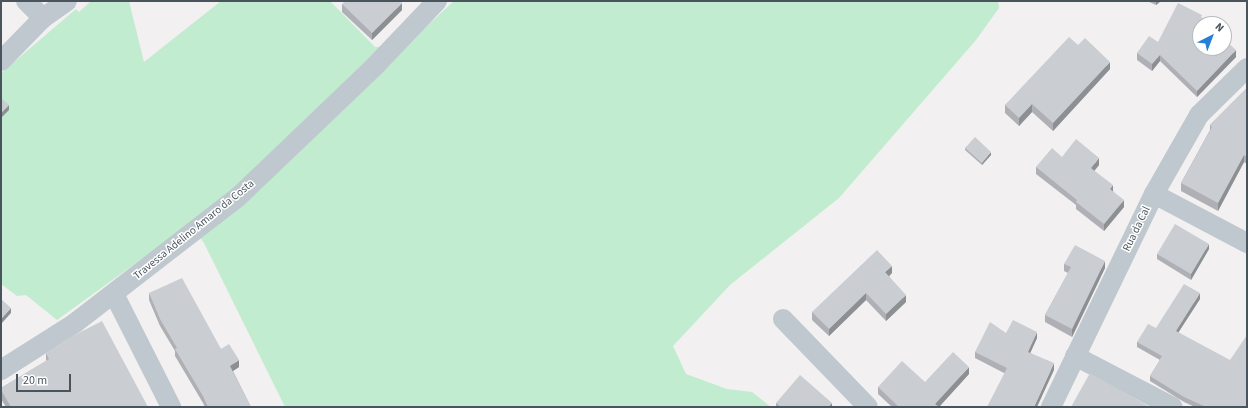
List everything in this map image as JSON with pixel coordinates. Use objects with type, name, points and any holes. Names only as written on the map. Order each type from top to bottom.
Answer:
[{"type":"street","points":[[26,1],[43,18]]},
{"type":"street","points":[[1,60],[43,18],[67,1]]},
{"type":"street","name":"Travessa Adelino Amaro da Costa","points":[[1,370],[75,323],[238,197],[375,66],[437,1]]},
{"type":"street","name":"Rua da Cal","points":[[1051,407],[1154,194],[1199,115],[1247,68]]},
{"type":"street","points":[[1154,194],[1247,243]]},
{"type":"street","points":[[114,294],[171,407]]},
{"type":"street","points":[[783,319],[868,407]]},
{"type":"street","points":[[1075,356],[1173,407]]},
{"type":"green space","points":[[91,1],[129,1],[144,62],[221,1],[330,1],[375,47],[406,45],[454,1],[998,1],[999,8],[976,40],[839,198],[730,285],[673,346],[686,374],[727,389],[752,392],[771,407],[285,407],[204,243],[190,224],[57,320],[26,295],[17,296],[1,284],[1,73],[76,9],[79,12]]},
{"type":"building","points":[[345,1],[400,1],[402,3],[372,33],[342,4]]},
{"type":"building","points":[[1178,3],[1202,15],[1192,16],[1192,56],[1230,56],[1197,91],[1160,55],[1152,64],[1137,53],[1149,36],[1158,42]]},
{"type":"building","points":[[1069,37],[1078,45],[1085,38],[1110,62],[1053,123],[1032,104],[1019,118],[1005,105]]},
{"type":"building","points":[[1232,46],[1236,50],[1232,54]]},
{"type":"building","points":[[1247,88],[1247,157],[1244,155],[1218,203],[1181,183],[1212,127],[1210,125]]},
{"type":"building","points":[[1,98],[9,105],[1,113]]},
{"type":"building","points":[[975,137],[991,152],[982,163],[965,148]]},
{"type":"building","points":[[1076,139],[1099,158],[1091,168],[1113,185],[1110,189],[1124,200],[1104,224],[1036,167],[1052,148],[1062,157]]},
{"type":"building","points":[[1175,224],[1209,244],[1191,274],[1157,254]]},
{"type":"building","points":[[1075,245],[1105,261],[1072,329],[1045,315],[1071,267],[1064,264]]},
{"type":"building","points":[[877,250],[892,266],[885,272],[906,295],[886,314],[866,293],[829,329],[812,312]]},
{"type":"building","points":[[182,278],[221,349],[229,344],[239,360],[230,366],[251,407],[208,407],[175,349],[177,348],[160,319],[149,293]]},
{"type":"building","points":[[1184,284],[1200,293],[1176,331],[1230,360],[1247,335],[1247,407],[1206,407],[1184,397],[1150,376],[1162,356],[1137,342],[1148,324],[1156,328]]},
{"type":"building","points":[[1,299],[11,308],[1,319]]},
{"type":"building","points":[[1013,320],[1037,332],[1028,352],[1054,363],[1034,407],[987,407],[1007,368],[975,352],[990,322],[1006,333]]},
{"type":"building","points":[[102,321],[148,407],[11,407],[1,388],[49,359],[46,353],[67,339]]},
{"type":"building","points":[[953,352],[969,367],[935,404],[939,407],[899,407],[878,387],[902,361],[925,382]]},
{"type":"building","points":[[1090,373],[1150,407],[1071,407]]},
{"type":"building","points":[[800,375],[832,403],[828,407],[781,407],[776,403]]}]
